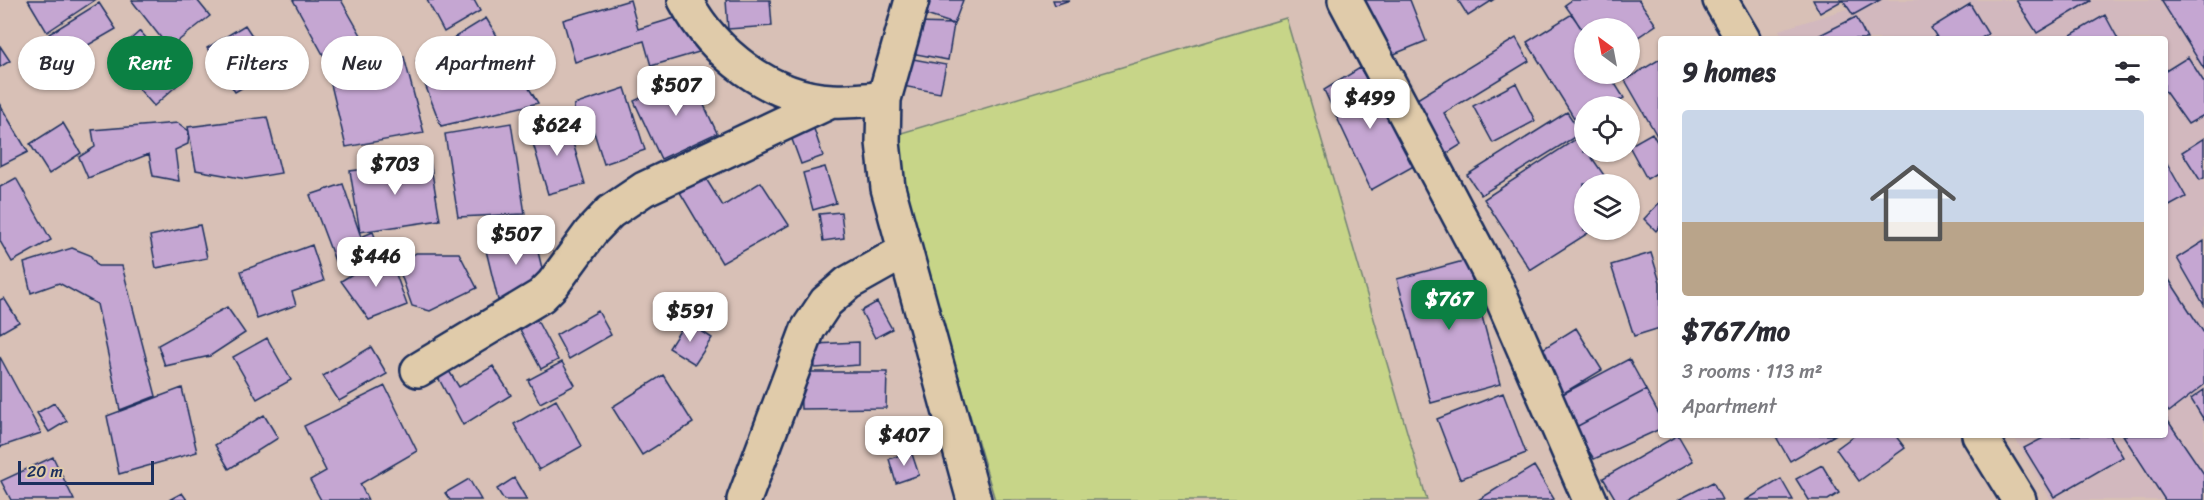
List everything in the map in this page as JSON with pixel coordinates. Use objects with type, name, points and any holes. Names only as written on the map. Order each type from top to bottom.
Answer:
[{"type":"street","points":[[685,0],[716,42],[755,77],[789,93],[831,101],[884,99]]},
{"type":"street","points":[[912,0],[884,99],[883,142],[888,188],[974,500]]},
{"type":"street","points":[[1345,0],[1497,287],[1590,500]]},
{"type":"street","points":[[1720,0],[1741,36]]},
{"type":"street","points":[[418,370],[541,296],[553,284],[591,231],[610,212],[644,189],[831,101]]},
{"type":"street","points":[[744,500],[808,329],[826,302],[848,283],[905,251]]},
{"type":"street","points":[[1981,438],[2019,500]]},
{"type":"shaded area","points":[[1875,0],[2204,0],[2204,500],[2051,500],[2015,438],[2168,438],[2168,36],[1782,36],[1779,30]]},
{"type":"green space","points":[[1286,18],[1427,500],[995,500],[888,137]]},
{"type":"building","points":[[28,0],[95,0],[47,32]]},
{"type":"building","points":[[197,0],[210,16],[184,36],[160,36],[132,1]]},
{"type":"building","points":[[293,0],[341,0],[361,36],[321,36],[321,51]]},
{"type":"building","points":[[427,0],[474,0],[480,11],[444,32]]},
{"type":"building","points":[[630,0],[638,29],[688,14],[699,52],[651,66],[644,41],[575,62],[563,20]]},
{"type":"building","points":[[726,0],[770,0],[772,26],[728,29]]},
{"type":"building","points":[[924,0],[963,0],[954,24],[920,13]]},
{"type":"building","points":[[1053,0],[1070,0],[1055,5]]},
{"type":"building","points":[[1358,0],[1410,0],[1426,41],[1382,59]]},
{"type":"building","points":[[1458,0],[1493,0],[1468,16]]},
{"type":"building","points":[[1572,0],[1639,0],[1656,25],[1640,36],[1640,18],[1574,18],[1565,5]]},
{"type":"building","points":[[1813,0],[1843,0],[1820,13]]},
{"type":"building","points":[[1843,0],[1880,0],[1853,15]]},
{"type":"building","points":[[2016,0],[2090,0],[2091,1],[2037,33]]},
{"type":"building","points":[[2161,0],[2204,0],[2204,69]]},
{"type":"building","points":[[99,3],[116,29],[95,41],[95,36],[50,36],[49,34]]},
{"type":"building","points":[[1970,4],[1988,34],[1985,36],[1936,36],[1931,28]]},
{"type":"building","points":[[1572,14],[1575,18],[1574,84],[1615,84],[1623,96],[1574,96],[1574,118],[1527,42]]},
{"type":"building","points":[[2105,15],[2116,36],[2069,36]]},
{"type":"building","points":[[1856,17],[1866,36],[1818,36]]},
{"type":"building","points":[[486,18],[497,36],[457,36]]},
{"type":"building","points":[[916,23],[954,24],[948,60],[911,53]]},
{"type":"building","points":[[245,25],[252,36],[227,36]]},
{"type":"building","points":[[140,31],[144,36],[134,36]]},
{"type":"building","points":[[1516,38],[1529,61],[1444,113],[1462,144],[1446,154],[1409,104]]},
{"type":"building","points":[[0,46],[10,61],[0,67]]},
{"type":"building","points":[[403,57],[424,133],[346,147],[332,90],[403,90]]},
{"type":"building","points":[[902,57],[946,65],[940,93],[897,85]]},
{"type":"building","points":[[2188,57],[2204,82],[2204,115],[2188,124],[2168,96],[2168,70]]},
{"type":"building","points":[[1658,60],[1658,138],[1640,106],[1640,96],[1634,96],[1627,84],[1640,84],[1640,71]]},
{"type":"building","points":[[1360,68],[1419,163],[1371,190],[1324,90]]},
{"type":"building","points":[[690,75],[717,133],[661,159],[634,101]]},
{"type":"building","points":[[1516,83],[1535,121],[1493,143],[1473,106]]},
{"type":"building","points":[[625,88],[645,150],[604,164],[591,123],[575,124],[574,105]]},
{"type":"building","points":[[140,90],[172,90],[154,106]]},
{"type":"building","points":[[427,90],[530,90],[538,103],[441,126]]},
{"type":"building","points":[[0,105],[28,152],[0,166]]},
{"type":"building","points":[[1567,112],[1574,122],[1574,137],[1481,195],[1467,175]]},
{"type":"building","points":[[267,117],[281,173],[246,179],[196,170],[188,127]]},
{"type":"building","points":[[566,119],[585,184],[548,194],[529,130]]},
{"type":"building","points":[[63,123],[81,153],[49,174],[30,144]]},
{"type":"building","points":[[178,123],[189,131],[188,144],[175,150],[179,181],[153,176],[149,154],[88,178],[79,157],[95,147],[92,130]]},
{"type":"building","points":[[511,123],[525,214],[458,217],[445,134]]},
{"type":"building","points":[[813,126],[823,156],[801,164],[790,134]]},
{"type":"building","points":[[1652,133],[1658,144],[1658,172],[1647,179],[1638,162],[1640,162],[1640,140]]},
{"type":"building","points":[[2204,138],[2204,178],[2200,180],[2182,152]]},
{"type":"building","points":[[1574,140],[1574,162],[1595,162],[1603,174],[1574,174],[1574,240],[1577,240],[1530,270],[1484,199]]},
{"type":"building","points":[[430,161],[440,220],[360,232],[350,171]]},
{"type":"building","points":[[2168,165],[2186,197],[2168,207]]},
{"type":"building","points":[[825,167],[836,203],[813,210],[803,173]]},
{"type":"building","points":[[703,174],[723,206],[761,182],[789,225],[722,263],[678,189]]},
{"type":"building","points":[[16,178],[51,240],[12,262],[0,241],[0,187]]},
{"type":"building","points":[[343,184],[361,237],[373,232],[378,245],[335,261],[310,195]]},
{"type":"building","points":[[1658,204],[1658,228],[1656,231],[1644,219]]},
{"type":"building","points":[[841,212],[844,238],[823,241],[819,214]]},
{"type":"building","points":[[200,225],[207,258],[156,268],[150,236]]},
{"type":"building","points":[[533,231],[547,289],[498,300],[484,242]]},
{"type":"building","points":[[2204,241],[2204,305],[2177,258]]},
{"type":"building","points":[[312,245],[324,281],[292,292],[296,305],[257,319],[241,271]]},
{"type":"building","points":[[72,248],[90,255],[98,266],[122,266],[156,396],[120,410],[97,304],[59,283],[31,293],[24,263]]},
{"type":"building","points":[[388,252],[407,305],[369,320],[341,281]]},
{"type":"building","points":[[416,253],[459,253],[477,288],[430,311],[412,306],[398,266]]},
{"type":"building","points":[[1651,253],[1658,276],[1658,329],[1634,336],[1611,265]]},
{"type":"building","points":[[1467,260],[1500,384],[1431,403],[1397,279]]},
{"type":"building","points":[[2168,278],[2204,333],[2204,385],[2169,412]]},
{"type":"building","points":[[4,298],[19,322],[0,333],[0,300]]},
{"type":"building","points":[[877,302],[892,329],[875,338],[861,311]]},
{"type":"building","points":[[227,307],[245,333],[210,356],[165,366],[158,345]]},
{"type":"building","points":[[532,311],[558,360],[541,369],[515,320]]},
{"type":"building","points":[[598,311],[611,335],[569,359],[556,335]]},
{"type":"building","points":[[686,321],[712,338],[695,364],[669,348]]},
{"type":"building","points":[[1576,328],[1602,370],[1557,397],[1533,355]]},
{"type":"building","points":[[267,338],[291,380],[257,399],[233,357]]},
{"type":"building","points":[[859,342],[859,365],[815,368],[814,344]]},
{"type":"building","points":[[371,347],[387,374],[339,401],[323,376]]},
{"type":"building","points":[[0,357],[41,433],[0,447]]},
{"type":"building","points":[[1629,359],[1646,390],[1574,428],[1557,397]]},
{"type":"building","points":[[562,362],[575,385],[540,403],[528,380]]},
{"type":"building","points":[[493,366],[511,395],[463,425],[438,377],[449,371],[459,387]]},
{"type":"building","points":[[800,372],[887,372],[886,408],[801,409]]},
{"type":"building","points":[[663,375],[693,423],[642,455],[612,407]]},
{"type":"building","points":[[385,386],[417,451],[360,484],[368,500],[321,500],[310,480],[326,471],[304,426]]},
{"type":"building","points":[[182,388],[197,452],[119,474],[107,416]]},
{"type":"building","points":[[1646,390],[1658,412],[1658,430],[1594,459],[1574,428]]},
{"type":"building","points":[[2204,390],[2204,420],[2191,399]]},
{"type":"building","points":[[1503,393],[1526,453],[1460,479],[1437,419]]},
{"type":"building","points":[[556,400],[582,446],[539,470],[514,424]]},
{"type":"building","points":[[54,403],[67,421],[49,432],[37,413]]},
{"type":"building","points":[[264,415],[278,438],[229,469],[215,445]]},
{"type":"building","points":[[2168,421],[2204,474],[2204,500],[2165,500],[2125,438],[2168,438]]},
{"type":"building","points":[[1673,438],[1680,438],[1693,461],[1626,500],[1616,500],[1603,478]]},
{"type":"building","points":[[1777,438],[1830,438],[1790,461]]},
{"type":"building","points":[[1851,438],[1897,438],[1905,448],[1859,481],[1836,449]]},
{"type":"building","points":[[2043,438],[2112,438],[2123,457],[2054,497],[2024,448]]},
{"type":"building","points":[[911,451],[919,475],[896,483],[889,459]]},
{"type":"building","points":[[53,457],[74,500],[11,500],[1,481]]},
{"type":"building","points":[[1822,465],[1839,493],[1828,500],[1809,500],[1796,479]]},
{"type":"building","points":[[1534,466],[1554,499],[1478,500]]},
{"type":"building","points":[[514,478],[527,500],[504,500],[497,489]]},
{"type":"building","points":[[469,479],[481,500],[450,500],[445,493]]},
{"type":"building","points":[[1781,479],[1793,500],[1746,500]]},
{"type":"building","points":[[1713,482],[1722,500],[1678,500]]},
{"type":"building","points":[[182,493],[187,500],[169,500]]}]
